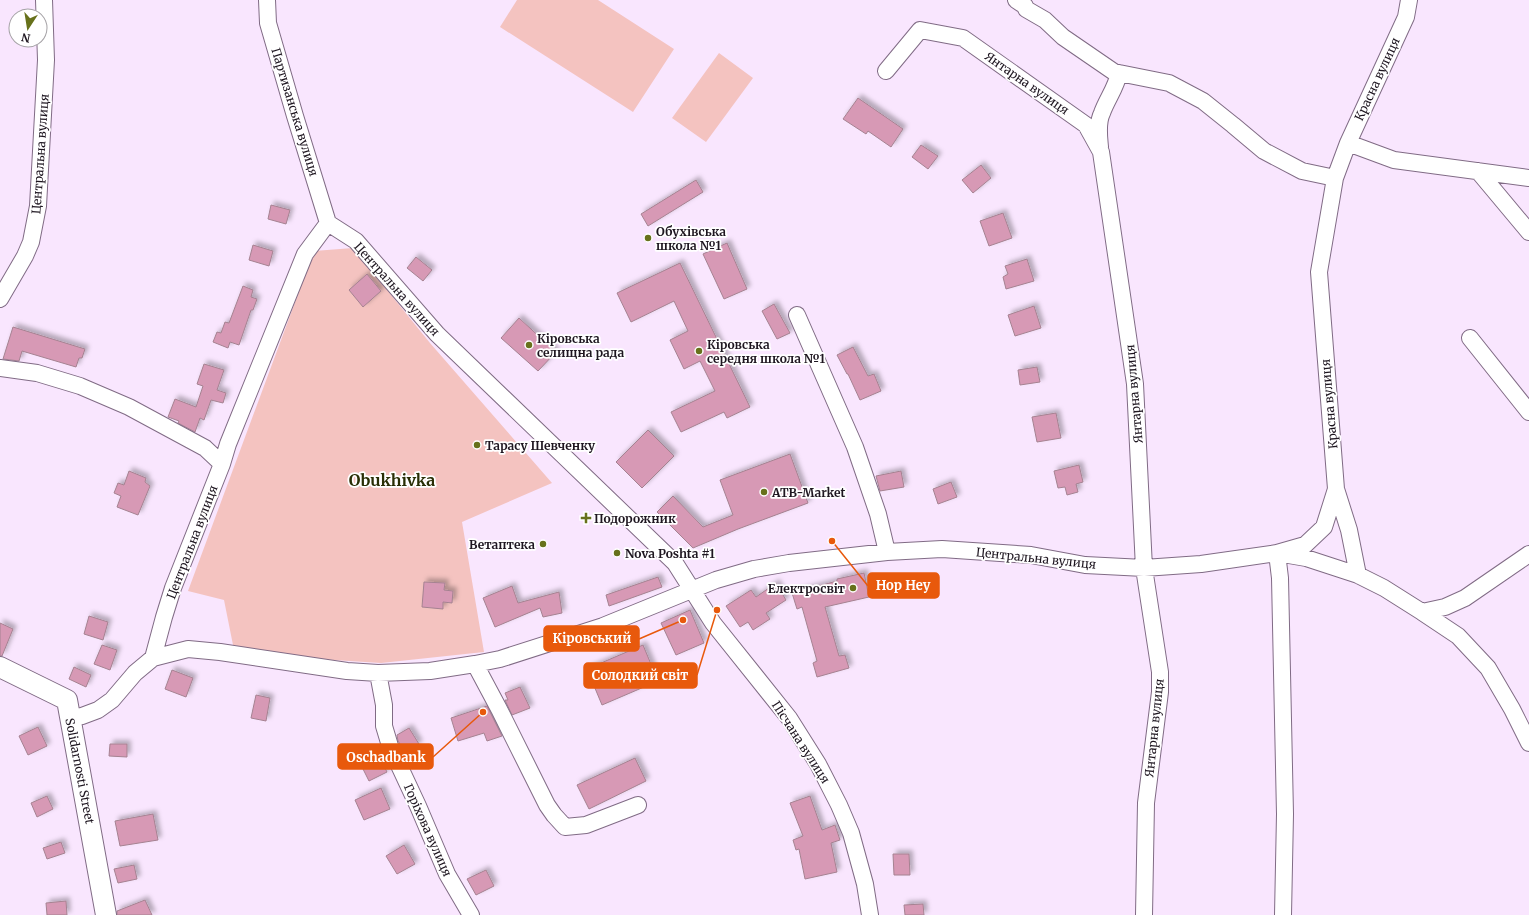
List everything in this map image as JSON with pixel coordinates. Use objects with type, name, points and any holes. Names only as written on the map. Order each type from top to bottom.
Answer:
[{"type":"main road","name":"Solidarnosti Street","points":[[0,667],[67,700],[106,915]]},
{"type":"street","name":"Центральна вулиця","points":[[0,299],[25,256],[31,242],[38,206],[46,60],[44,0]]},
{"type":"street","name":"Партизанська вулиця","points":[[267,0],[268,23],[328,223]]},
{"type":"street","name":"Красна вулиця","points":[[1358,575],[1350,530],[1336,489],[1319,272],[1335,178],[1348,143],[1406,17],[1409,0]]},
{"type":"street","points":[[1023,2],[1026,9],[1045,20],[1063,37],[1114,72],[1169,83],[1203,101],[1264,151],[1302,171],[1335,178]]},
{"type":"street","name":"Янтарна вулиця","points":[[886,71],[920,30],[963,38],[1086,125],[1101,152],[1135,384],[1144,568],[1160,679],[1160,692],[1146,803],[1144,915]]},
{"type":"street","points":[[1101,152],[1098,131],[1101,114],[1117,84],[1119,73]]},
{"type":"street","points":[[1348,143],[1394,160],[1529,178]]},
{"type":"street","points":[[1478,171],[1529,232]]},
{"type":"street","name":"Центральна вулиця","points":[[154,658],[173,588],[222,464],[231,437],[305,254],[328,223],[356,241],[437,334],[675,564],[691,591]]},
{"type":"street","points":[[797,315],[854,447],[878,514],[887,552]]},
{"type":"street","points":[[1470,338],[1529,412]]},
{"type":"street","points":[[0,368],[37,373],[80,386],[129,407],[205,448],[222,464]]},
{"type":"street","points":[[1283,915],[1285,806],[1280,578],[1276,553],[1305,545],[1324,527],[1336,489]]},
{"type":"street","name":"Центральна вулиця","points":[[70,718],[82,716],[98,710],[112,700],[135,673],[154,658],[188,649],[220,652],[347,671],[378,673],[430,671],[500,659],[603,626],[716,580],[754,569],[790,562],[887,552],[942,549],[1031,555],[1085,565],[1144,568],[1201,564],[1276,553],[1306,558],[1358,575]]},
{"type":"street","points":[[1422,612],[1445,607],[1465,598],[1529,554]]},
{"type":"street","points":[[1358,575],[1384,588],[1458,636],[1488,668],[1512,709],[1529,744]]},
{"type":"street","name":"Пісчана вулиця","points":[[691,591],[713,624],[789,718],[818,764],[851,832],[865,884],[870,915]]},
{"type":"street","points":[[475,664],[547,805],[565,827],[586,825],[638,805]]},
{"type":"street","name":"Горіхова вулиця","points":[[378,673],[384,705],[384,726],[390,746],[447,874],[471,915]]},
{"type":"shaded area","points":[[517,0],[598,0],[674,49],[633,112],[500,27]]},
{"type":"shaded area","points":[[719,53],[753,78],[706,142],[672,118]]},
{"type":"shaded area","points":[[353,248],[430,343],[552,483],[462,522],[484,652],[381,663],[286,657],[233,645],[224,600],[188,591],[314,251]]},
{"type":"building","points":[[858,98],[903,129],[891,147],[868,131],[866,134],[843,119]]},
{"type":"building","points":[[921,145],[938,156],[928,169],[912,157]]},
{"type":"building","points":[[981,165],[991,178],[973,193],[962,180]]},
{"type":"building","points":[[696,180],[703,192],[648,226],[641,214]]},
{"type":"building","points":[[271,205],[290,210],[286,224],[268,219]]},
{"type":"building","points":[[1003,213],[1012,238],[989,246],[980,221]]},
{"type":"building","points":[[727,243],[747,289],[724,299],[703,254]]},
{"type":"building","points":[[253,245],[273,251],[269,266],[249,260]]},
{"type":"building","points":[[416,257],[432,270],[423,281],[407,268]]},
{"type":"building","points":[[1027,259],[1034,281],[1006,289],[1003,277],[1008,274],[1005,266]]},
{"type":"building","name":"Кіровська середня школа №1","points":[[680,263],[750,407],[727,418],[724,412],[681,432],[671,412],[715,391],[700,361],[684,369],[670,340],[688,331],[674,301],[631,322],[617,293]]},
{"type":"building","points":[[367,274],[381,291],[363,307],[349,290]]},
{"type":"building","points":[[243,286],[253,290],[251,297],[257,299],[253,310],[251,310],[239,345],[230,342],[228,348],[213,342],[217,332],[221,333],[225,322],[229,323]]},
{"type":"building","points":[[774,304],[790,333],[777,339],[762,311]]},
{"type":"building","points":[[1034,306],[1041,328],[1015,336],[1008,315]]},
{"type":"building","name":"Кіровська селищна рада","points":[[519,318],[556,352],[538,371],[501,338]]},
{"type":"building","points":[[13,327],[85,349],[82,358],[79,358],[76,367],[22,351],[19,361],[3,359]]},
{"type":"building","points":[[853,347],[868,376],[874,374],[881,391],[860,400],[837,355]]},
{"type":"building","points":[[204,364],[224,370],[217,390],[226,393],[223,403],[211,400],[204,420],[200,418],[195,432],[178,423],[179,421],[168,417],[175,399],[196,407],[203,386],[197,384]]},
{"type":"building","points":[[1037,367],[1040,382],[1020,385],[1018,370]]},
{"type":"building","points":[[1056,413],[1061,438],[1037,442],[1032,417]]},
{"type":"building","points":[[648,430],[674,456],[642,488],[616,462]]},
{"type":"building","name":"ATB-Market","points":[[790,454],[808,503],[738,529],[693,548],[657,512],[673,496],[703,527],[733,515],[720,480]]},
{"type":"building","points":[[1079,465],[1083,482],[1076,484],[1078,492],[1067,495],[1065,487],[1058,488],[1054,471]]},
{"type":"building","points":[[129,471],[146,478],[145,482],[150,486],[138,515],[117,507],[121,496],[114,493],[118,483],[124,485]]},
{"type":"building","points":[[901,471],[904,487],[880,491],[876,476]]},
{"type":"building","points":[[951,482],[957,497],[938,504],[933,489]]},
{"type":"building","points":[[864,573],[869,597],[825,607],[839,656],[845,655],[849,668],[817,677],[813,663],[817,661],[802,607],[797,609],[792,593],[837,581],[837,579]]},
{"type":"building","points":[[658,577],[662,587],[609,606],[606,595]]},
{"type":"building","points":[[424,582],[445,583],[444,590],[453,591],[452,603],[443,602],[443,609],[422,607]]},
{"type":"building","points":[[776,583],[786,600],[766,613],[770,619],[753,630],[748,622],[740,627],[726,606],[751,590],[756,597]]},
{"type":"building","points":[[512,586],[518,603],[559,592],[562,613],[543,617],[540,608],[495,627],[483,598]]},
{"type":"building","points":[[690,610],[704,643],[676,655],[661,623]]},
{"type":"building","points":[[89,616],[108,622],[103,640],[84,634]]},
{"type":"building","points":[[0,623],[13,629],[2,656],[0,656]]},
{"type":"building","points":[[102,645],[117,650],[110,670],[94,664]]},
{"type":"building","points":[[643,645],[658,681],[602,705],[587,669]]},
{"type":"building","points":[[74,667],[91,675],[86,687],[69,679]]},
{"type":"building","points":[[172,670],[193,678],[186,697],[165,689]]},
{"type":"building","points":[[520,687],[530,708],[512,715],[505,700],[508,700],[505,693]]},
{"type":"building","points":[[256,695],[270,698],[266,721],[251,718]]},
{"type":"building","points":[[487,706],[502,736],[487,741],[484,733],[458,741],[451,718]]},
{"type":"building","points":[[38,727],[47,746],[28,755],[19,736]]},
{"type":"building","points":[[409,728],[419,744],[405,752],[398,741],[397,735]]},
{"type":"building","points":[[110,744],[127,744],[127,757],[109,756]]},
{"type":"building","points":[[380,758],[387,772],[369,781],[362,767]]},
{"type":"building","points":[[635,758],[646,781],[589,809],[577,785]]},
{"type":"building","points":[[381,788],[390,809],[364,820],[355,800]]},
{"type":"building","points":[[47,796],[53,809],[37,817],[31,803]]},
{"type":"building","points":[[810,796],[822,830],[835,825],[840,840],[831,843],[837,872],[805,879],[799,849],[796,850],[793,840],[803,836],[790,803]]},
{"type":"building","points":[[153,814],[158,840],[120,846],[115,821]]},
{"type":"building","points":[[61,842],[65,853],[47,859],[43,848]]},
{"type":"building","points":[[404,845],[415,864],[397,874],[386,856]]},
{"type":"building","points":[[893,854],[909,854],[910,875],[894,875]]},
{"type":"building","points":[[134,865],[137,879],[118,883],[114,869]]},
{"type":"building","points":[[486,870],[494,886],[476,895],[467,879]]},
{"type":"building","points":[[145,900],[152,915],[117,915],[117,911]]},
{"type":"building","points":[[66,901],[67,915],[47,915],[46,903]]},
{"type":"building","points":[[923,904],[924,915],[905,915],[904,905]]},
{"type":"place","name":"Обухівська школа №1","points":[[648,238]]},
{"type":"place","name":"Кіровська селищна рада","points":[[529,345]]},
{"type":"place","name":"Кіровська середня школа №1","points":[[699,351]]},
{"type":"place","name":"Тарасу Шевченку","points":[[477,445]]},
{"type":"place","name":"ATB-Market","points":[[764,492]]},
{"type":"place","name":"Подорожник","points":[[586,518]]},
{"type":"place","name":"Hop Hey","points":[[832,541]]},
{"type":"place","name":"Ветаптека","points":[[543,544]]},
{"type":"place","name":"Nova Poshta #1","points":[[617,553]]},
{"type":"place","name":"Електросвіт","points":[[853,588]]},
{"type":"place","name":"Солодкий світ","points":[[717,610]]},
{"type":"place","name":"Кіровський","points":[[683,620]]},
{"type":"place","name":"Oschadbank","points":[[483,712]]},
{"type":"district","name":"Obukhivka","points":[[392,480]]}]
